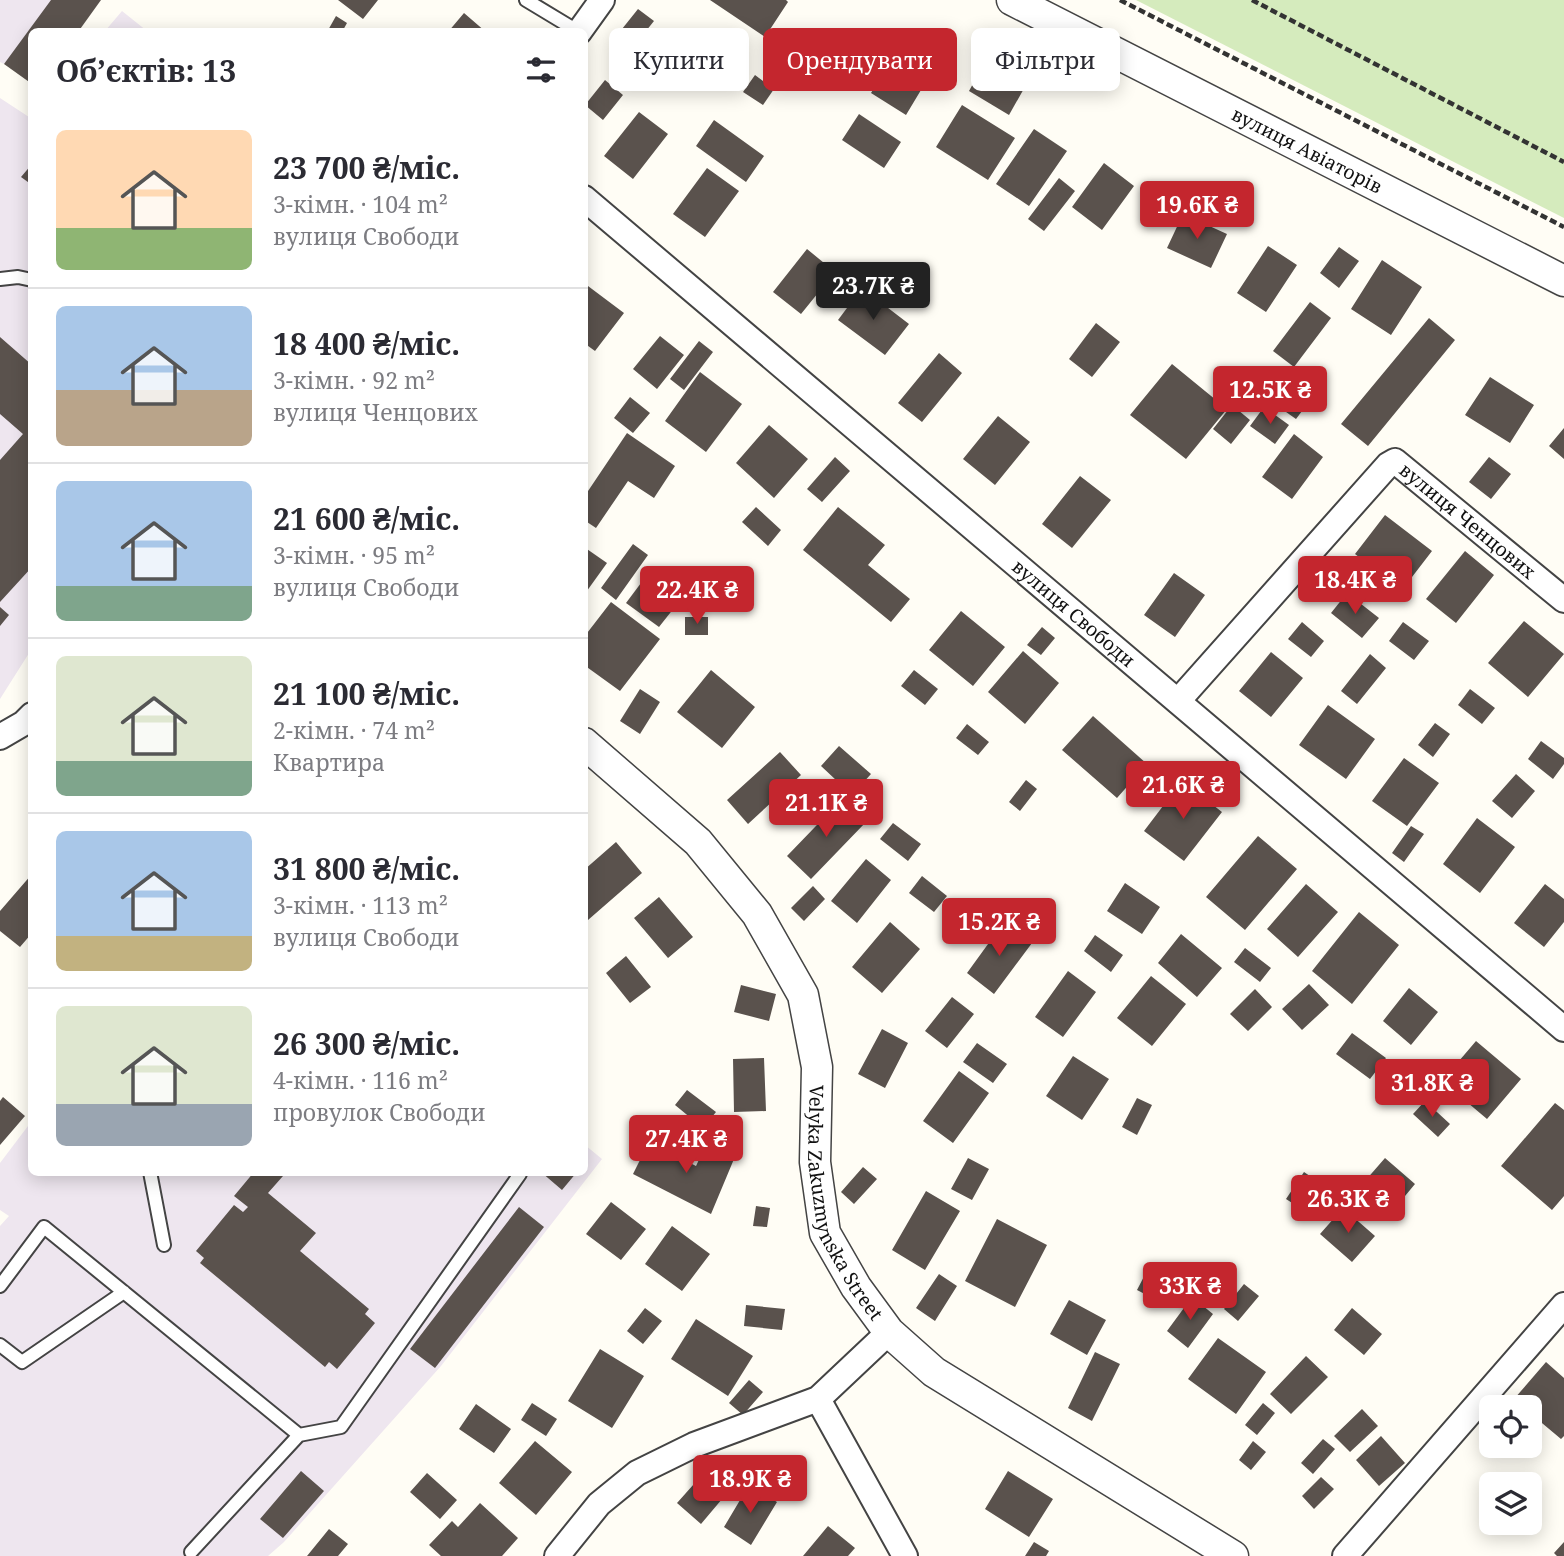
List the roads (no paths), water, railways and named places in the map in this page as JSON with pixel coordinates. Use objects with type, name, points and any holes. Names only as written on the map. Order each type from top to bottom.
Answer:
[{"type":"street","points":[[582,28],[602,0]]},
{"type":"street","name":"вулиця Авіаторів","points":[[1012,0],[1564,281]]},
{"type":"street","name":"вулиця Свободи","points":[[588,201],[1564,1028]]},
{"type":"street","name":"вулиця Ченцових","points":[[1178,701],[1395,460],[1564,600]]},
{"type":"street","points":[[0,737],[28,719]]},
{"type":"street","name":"Velyka Zakuzmynska Street","points":[[588,746],[698,842],[757,914],[803,995],[817,1067],[815,1162],[825,1233],[856,1287],[889,1332],[934,1372],[1233,1556]]},
{"type":"street","points":[[1345,1556],[1564,1305]]},
{"type":"street","points":[[557,1556],[599,1504],[637,1473],[694,1445],[818,1399],[889,1332]]},
{"type":"street","points":[[818,1399],[905,1556]]},
{"type":"lane","points":[[526,0],[572,28]]},
{"type":"lane","points":[[0,279],[28,278]]},
{"type":"lane","points":[[151,1176],[164,1245]]},
{"type":"lane","points":[[191,1552],[299,1435],[341,1427],[519,1176]]},
{"type":"lane","points":[[0,1286],[44,1227],[299,1435]]},
{"type":"lane","points":[[0,1345],[22,1362],[124,1293]]}]
